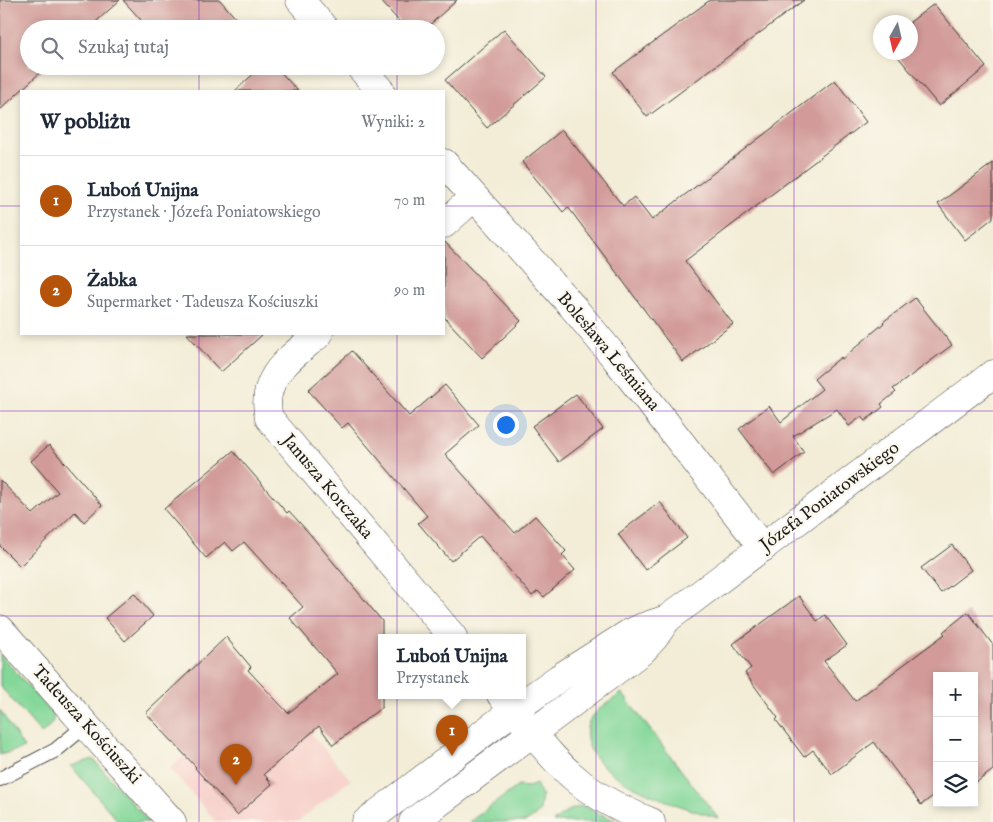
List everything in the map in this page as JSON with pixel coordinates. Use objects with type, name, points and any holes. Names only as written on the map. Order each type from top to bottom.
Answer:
[{"type":"street","points":[[300,0],[317,20]]},
{"type":"street","points":[[367,75],[380,90]]},
{"type":"street","name":"Bolesława Leśmiana","points":[[445,164],[572,306],[616,359],[763,548]]},
{"type":"street","points":[[445,223],[474,197]]},
{"type":"street","name":"Janusza Korczaka","points":[[318,335],[277,370],[268,392],[266,406],[269,418],[450,634]]},
{"type":"street","name":"Józefa Poniatowskiego","points":[[526,694],[559,678],[628,634],[667,619],[993,374]]},
{"type":"street","name":"Józefa Poniatowskiego","points":[[413,822],[642,651],[667,619]]},
{"type":"street","name":"Tadeusza Kościuszki","points":[[0,629],[172,822]]},
{"type":"street","points":[[508,702],[550,754],[578,781],[623,809],[650,822]]},
{"type":"street","name":"Józefa Poniatowskiego","points":[[366,822],[508,702]]},
{"type":"lane","points":[[0,779],[56,750],[86,726]]},
{"type":"shaded area","points":[[268,684],[351,780],[297,822],[216,822],[170,768]]},
{"type":"green space","points":[[0,654],[54,716],[52,723],[42,734],[0,686]]},
{"type":"green space","points":[[622,693],[718,818],[683,807],[641,790],[605,768],[593,754],[587,739],[589,722],[598,710]]},
{"type":"green space","points":[[0,710],[24,748],[0,755]]},
{"type":"green space","points":[[93,759],[149,822],[119,822],[71,766]]},
{"type":"green space","points":[[536,784],[542,796],[540,810],[526,822],[469,822],[518,786],[529,787]]},
{"type":"green space","points":[[583,806],[618,822],[553,822],[570,810]]},
{"type":"building","points":[[0,0],[120,0],[98,20],[20,20],[20,75],[37,75],[0,110]]},
{"type":"building","points":[[123,0],[220,0],[237,20],[141,20]]},
{"type":"building","points":[[380,0],[457,0],[435,20],[398,20]]},
{"type":"building","points":[[710,0],[804,0],[647,117],[613,72]]},
{"type":"building","points":[[934,4],[986,67],[939,106],[901,60],[918,60],[918,16]]},
{"type":"building","points":[[504,29],[546,77],[487,128],[445,80]]},
{"type":"building","points":[[252,75],[283,75],[297,90],[236,90]]},
{"type":"building","points":[[835,80],[866,122],[685,261],[733,324],[683,362],[568,207],[563,212],[522,162],[562,130],[623,206],[634,197],[652,220]]},
{"type":"building","points":[[993,163],[993,218],[965,240],[938,204]]},
{"type":"building","points":[[445,242],[521,321],[482,358],[445,318]]},
{"type":"building","points":[[915,298],[952,345],[893,389],[896,392],[881,404],[883,407],[865,421],[861,417],[849,426],[837,409],[793,436],[804,452],[774,475],[739,429],[769,406],[781,422],[822,389],[814,379],[841,357],[842,359],[883,322]]},
{"type":"building","points":[[188,335],[262,335],[221,372]]},
{"type":"building","points":[[352,351],[409,416],[445,385],[479,425],[445,454],[515,533],[535,516],[566,551],[562,555],[575,570],[544,597],[538,591],[532,596],[480,536],[451,561],[418,523],[427,516],[348,423],[342,428],[308,390]]},
{"type":"building","points":[[576,394],[603,429],[559,462],[532,426]]},
{"type":"building","points":[[49,445],[102,505],[84,522],[75,512],[20,566],[0,546],[0,480],[33,514],[58,492],[31,461]]},
{"type":"building","points":[[233,451],[287,513],[289,511],[309,533],[382,621],[382,634],[378,634],[378,699],[382,699],[382,707],[333,745],[319,726],[264,774],[272,784],[237,815],[146,713],[226,637],[251,667],[248,670],[288,713],[338,674],[290,618],[303,607],[244,542],[233,551],[225,542],[206,558],[164,509]]},
{"type":"building","points":[[660,502],[687,538],[645,570],[618,534]]},
{"type":"building","points":[[952,545],[971,570],[941,593],[921,568]]},
{"type":"building","points":[[134,593],[153,616],[125,641],[105,618]]},
{"type":"building","points":[[799,596],[817,621],[825,615],[847,645],[824,661],[855,701],[945,634],[943,632],[968,612],[993,645],[993,770],[978,781],[978,672],[933,672],[933,796],[921,805],[874,742],[832,774],[813,750],[804,757],[776,720],[778,718],[745,673],[751,668],[733,644]]},
{"type":"place","name":"Luboń Unijna","points":[[452,756]]},
{"type":"place","name":"Żabka","points":[[236,785]]}]
